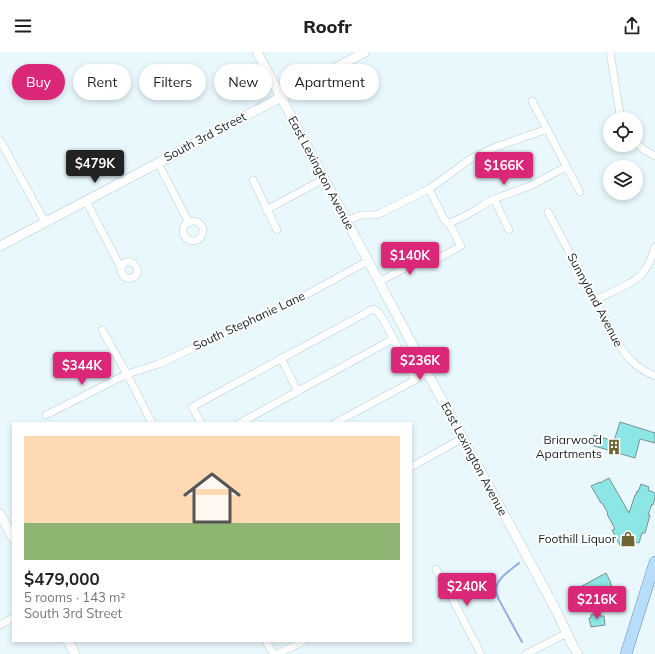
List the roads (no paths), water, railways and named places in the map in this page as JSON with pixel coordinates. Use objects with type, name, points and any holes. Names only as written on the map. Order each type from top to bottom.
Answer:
[{"type":"main road","points":[[626,654],[653,574],[655,562]]},
{"type":"street","name":"East Lexington Avenue","points":[[257,52],[280,95]]},
{"type":"street","name":"South 3rd Street","points":[[336,64],[351,55],[365,52]]},
{"type":"street","points":[[610,52],[620,112]]},
{"type":"street","name":"South 3rd Street","points":[[0,246],[280,98]]},
{"type":"street","name":"East Lexington Avenue","points":[[283,100],[578,654]]},
{"type":"street","points":[[532,101],[580,192]]},
{"type":"street","points":[[347,221],[361,215],[375,215],[381,213],[429,189],[472,158],[496,147],[547,129]]},
{"type":"street","points":[[0,140],[45,222]]},
{"type":"street","points":[[643,149],[655,156]]},
{"type":"street","points":[[157,164],[188,223]]},
{"type":"street","points":[[448,223],[456,221],[494,199],[530,186],[566,167]]},
{"type":"street","points":[[266,210],[324,179]]},
{"type":"street","points":[[253,180],[276,230]]},
{"type":"street","points":[[429,189],[444,219],[451,227],[461,246],[437,259]]},
{"type":"street","points":[[494,199],[509,230]]},
{"type":"street","points":[[86,201],[121,268]]},
{"type":"street","name":"Sunnyland Avenue","points":[[548,212],[596,300],[619,346],[634,364],[647,373],[655,376]]},
{"type":"street","points":[[596,300],[641,276],[651,260],[655,247]]},
{"type":"street","points":[[379,282],[432,253]]},
{"type":"street","name":"South Stephanie Lane","points":[[46,415],[127,374],[159,364],[299,298],[368,261]]},
{"type":"street","points":[[200,422],[192,407],[372,309],[378,312],[415,380]]},
{"type":"street","points":[[102,330],[151,422]]},
{"type":"street","points":[[242,422],[393,339]]},
{"type":"street","points":[[281,358],[298,392]]},
{"type":"street","points":[[337,422],[427,372]]},
{"type":"street","points":[[412,466],[463,438]]},
{"type":"street","points":[[0,514],[3,526],[12,537]]},
{"type":"street","points":[[436,569],[480,654]]},
{"type":"street","points":[[0,625],[12,619]]},
{"type":"street","points":[[526,654],[567,633]]},
{"type":"street","points":[[71,642],[75,654]]},
{"type":"street","points":[[267,642],[273,654]]},
{"type":"street","points":[[277,654],[302,642]]},
{"type":"waterway","points":[[519,563],[501,579],[496,587],[496,591],[498,598],[522,642]]},
{"type":"place","name":"Briarwood Apartments","points":[[614,447]]},
{"type":"place","name":"Foothill Liquor","points":[[628,539]]}]
